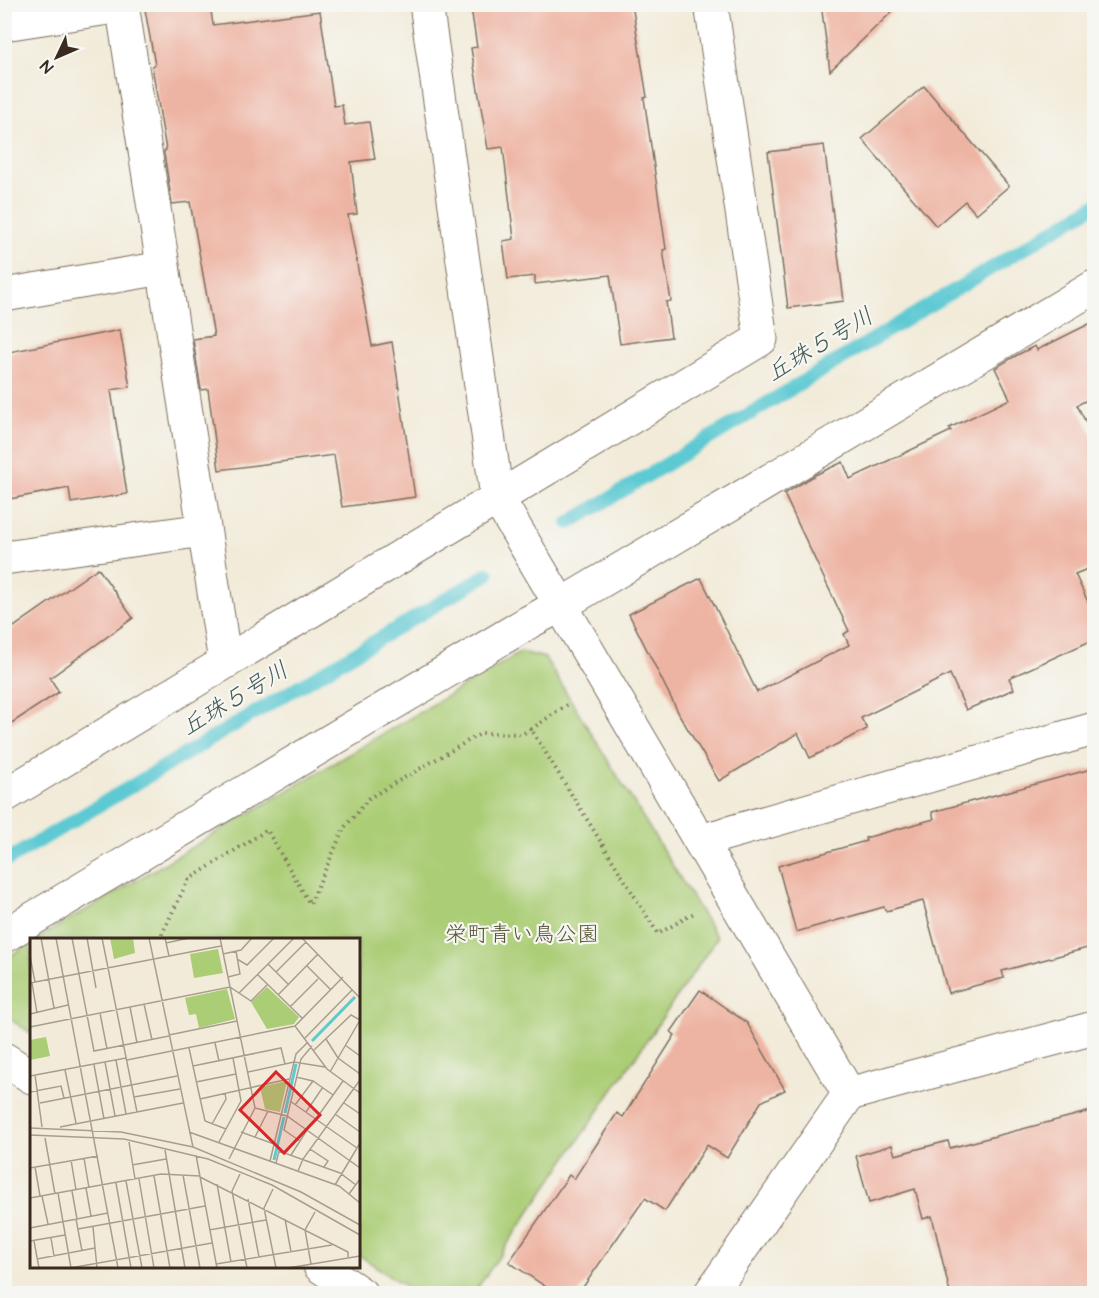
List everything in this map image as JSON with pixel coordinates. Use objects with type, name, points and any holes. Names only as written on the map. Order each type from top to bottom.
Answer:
[{"type":"street","points":[[426,4],[497,497],[849,1094]]},
{"type":"street","points":[[4,796],[761,339],[711,4]]},
{"type":"street","points":[[4,24],[122,5],[225,662]]},
{"type":"street","points":[[4,295],[163,268]]},
{"type":"street","points":[[4,936],[1095,287]]},
{"type":"street","points":[[4,558],[204,530]]},
{"type":"street","points":[[700,841],[1095,729]]},
{"type":"street","points":[[710,1293],[849,1094],[1095,1028]]},
{"type":"street","points":[[4,1059],[30,1076]]},
{"type":"street","points":[[323,1268],[361,1293]]},
{"type":"path","points":[[159,938],[188,880],[267,830],[310,904],[345,828],[369,798],[482,733],[522,734],[574,701]]},
{"type":"path","points":[[531,729],[658,934],[698,911]]},
{"type":"path","points":[[166,839],[188,880]]},
{"type":"green space","name":"栄町青い鳥公園","points":[[521,652],[545,658],[717,938],[474,1293],[415,1293],[360,1256],[360,938],[39,938]]},
{"type":"green space","points":[[30,944],[30,1032],[4,1015],[5,959]]},
{"type":"building","points":[[144,4],[210,4],[213,25],[320,11],[334,106],[342,105],[345,125],[369,122],[375,159],[351,162],[357,214],[348,215],[372,346],[392,342],[415,497],[342,507],[334,455],[219,470],[208,389],[201,390],[193,339],[214,336],[190,202],[172,204],[164,153],[166,150],[152,66],[155,65]]},
{"type":"building","points":[[500,4],[632,4],[647,97],[644,98],[666,249],[663,250],[671,301],[666,302],[671,337],[620,344],[610,275],[535,284],[535,276],[508,279],[503,241],[514,239],[503,147],[488,149],[471,48],[477,47],[471,8]]},
{"type":"building","points":[[821,4],[900,4],[830,71]]},
{"type":"building","points":[[924,86],[1009,186],[976,214],[965,201],[936,226],[862,139]]},
{"type":"building","points":[[824,145],[844,301],[788,308],[768,152]]},
{"type":"building","points":[[1095,321],[1095,396],[1077,405],[1095,440],[1095,566],[1075,574],[1095,617],[1095,639],[1009,678],[1014,689],[966,710],[950,674],[861,718],[867,729],[810,758],[798,733],[719,781],[680,716],[629,614],[701,578],[757,692],[849,645],[844,634],[849,631],[784,494],[815,475],[843,462],[850,479],[951,431],[949,428],[1010,399],[995,368],[1035,346],[1037,350]]},
{"type":"building","points":[[120,330],[130,387],[111,390],[127,494],[71,503],[69,488],[4,500],[4,353]]},
{"type":"building","points":[[98,568],[133,618],[50,678],[59,692],[4,728],[4,634]]},
{"type":"building","points":[[1095,768],[1095,946],[1002,971],[1004,978],[948,993],[923,901],[886,911],[884,907],[796,932],[778,866],[934,819],[932,812]]},
{"type":"building","points":[[700,990],[747,1023],[785,1090],[761,1102],[727,1158],[707,1145],[665,1211],[645,1198],[579,1293],[555,1293],[509,1262],[569,1175],[574,1179],[617,1113],[623,1117],[675,1035],[671,1032]]},
{"type":"building","points":[[1095,1110],[1095,1293],[950,1293],[932,1216],[923,1219],[915,1189],[869,1203],[856,1156],[892,1145],[895,1155],[948,1141],[950,1148]]},
{"type":"waterway","name":"丘珠５号川","points":[[569,523],[1094,206]]},
{"type":"waterway","name":"丘珠５号川","points":[[4,862],[488,574]]}]
